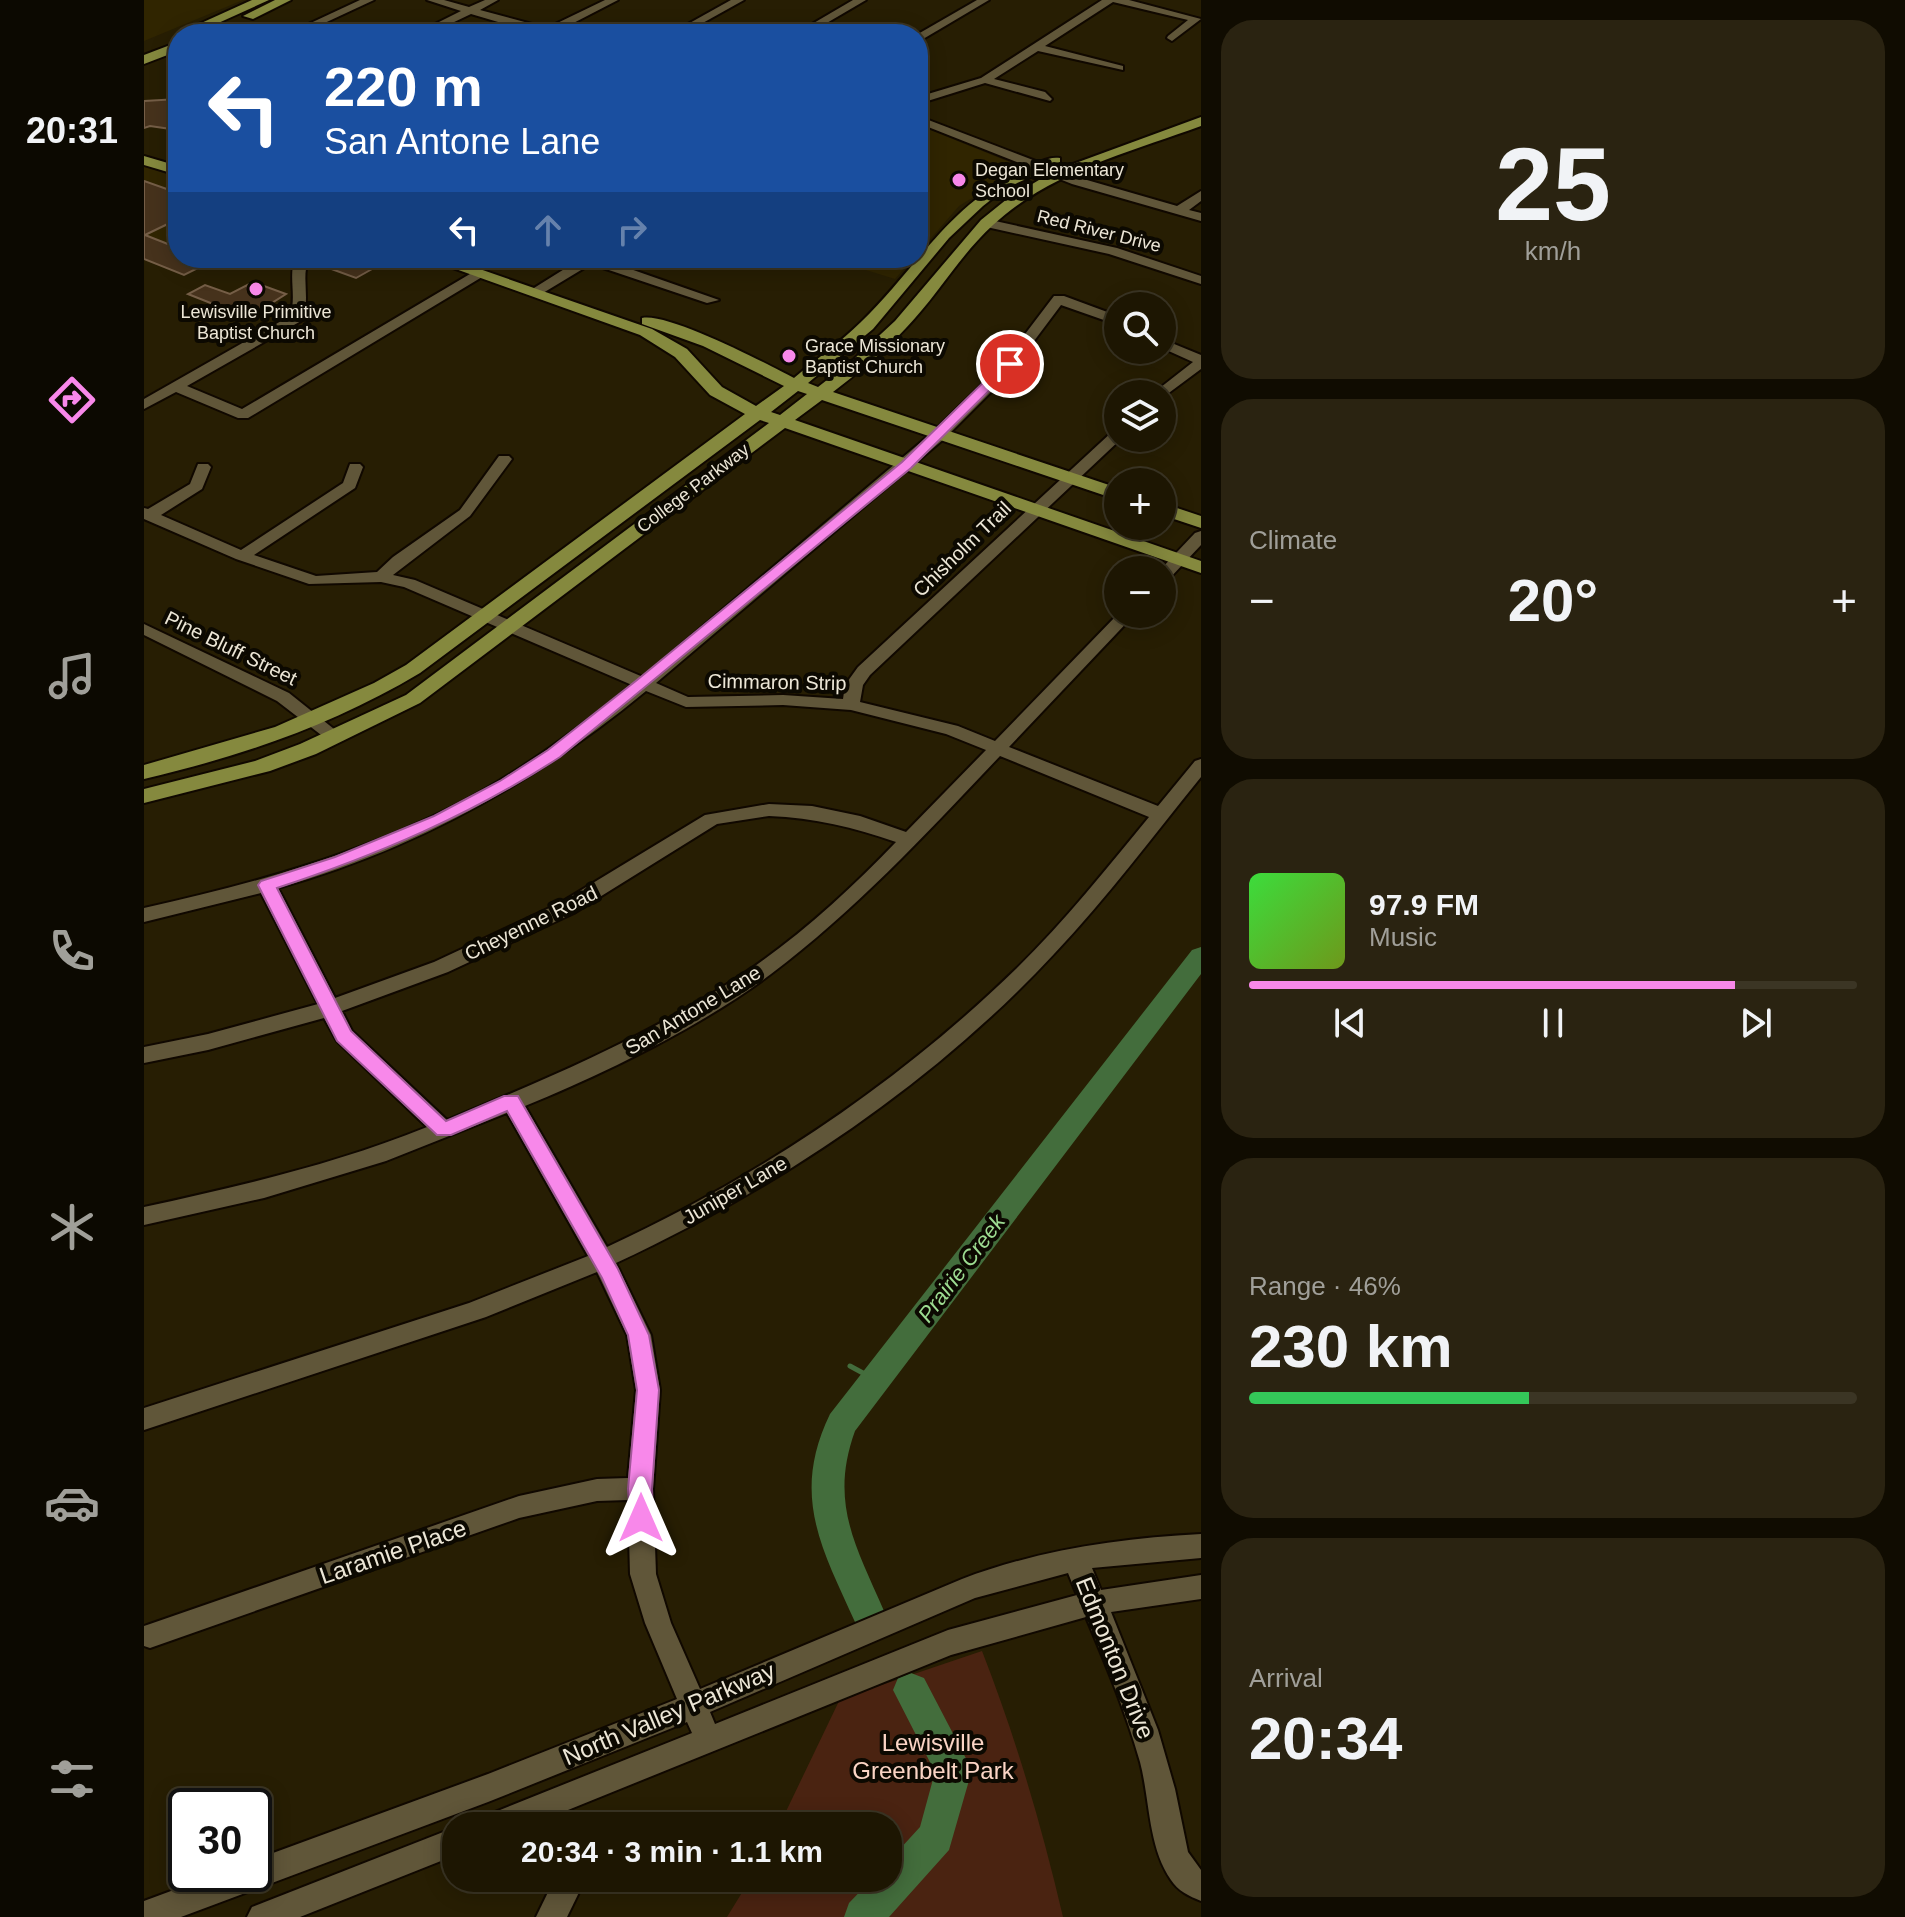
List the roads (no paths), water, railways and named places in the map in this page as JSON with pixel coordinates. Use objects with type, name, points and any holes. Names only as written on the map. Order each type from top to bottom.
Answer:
[{"type":"main road","points":[[220,24],[263,0]]},
{"type":"main road","points":[[224,24],[285,0]]},
{"type":"main road","points":[[144,50],[168,40]]},
{"type":"main road","points":[[144,60],[168,50]]},
{"type":"main road","name":"College Parkway","points":[[928,254],[944,235],[1001,185],[1040,167],[1144,129],[1200,113]]},
{"type":"main road","name":"College Parkway","points":[[144,796],[262,766],[335,737],[413,699],[860,363],[901,324],[986,223],[1003,209],[1059,174],[1200,113]]},
{"type":"main road","points":[[144,151],[161,161]]},
{"type":"main road","points":[[978,203],[1003,209]]},
{"type":"main road","points":[[464,268],[709,342],[796,385],[1104,489]]},
{"type":"main road","points":[[487,268],[662,340],[681,353],[716,391],[759,414],[1201,567]]},
{"type":"main road","name":"College Parkway","points":[[144,772],[241,749],[380,690],[488,616],[796,385],[867,326],[916,268]]},
{"type":"main road","points":[[1176,514],[1201,522]]},
{"type":"street","points":[[315,24],[369,0]]},
{"type":"street","points":[[432,0],[517,24]]},
{"type":"street","points":[[442,24],[493,0]]},
{"type":"street","points":[[566,24],[613,0]]},
{"type":"street","points":[[694,24],[739,0]]},
{"type":"street","points":[[818,24],[861,0]]},
{"type":"street","points":[[928,33],[984,0]]},
{"type":"street","points":[[928,98],[985,80],[1109,0]]},
{"type":"street","points":[[1116,0],[1196,19],[1172,38]]},
{"type":"street","points":[[1036,47],[1119,68]]},
{"type":"street","points":[[985,80],[1041,94],[1046,99]]},
{"type":"street","points":[[928,123],[1119,195],[1201,217]]},
{"type":"street","points":[[1179,211],[1201,195]]},
{"type":"street","name":"Red River Drive","points":[[986,223],[1083,243],[1201,280]]},
{"type":"street","points":[[144,405],[296,318],[301,310],[296,268]]},
{"type":"street","points":[[540,290],[574,268]]},
{"type":"street","points":[[619,268],[712,300]]},
{"type":"street","points":[[176,387],[243,415],[480,274]]},
{"type":"street","points":[[144,915],[267,885],[341,861],[474,803],[554,754],[906,465],[999,378],[1021,351],[1039,321],[1059,299],[1104,316]]},
{"type":"street","points":[[1176,349],[1201,361],[1176,382]]},
{"type":"street","name":"Chisholm Trail","points":[[851,705],[854,685],[864,671],[1104,447]]},
{"type":"street","points":[[381,577],[399,560],[465,513],[504,459]]},
{"type":"street","points":[[146,514],[197,486],[203,467]]},
{"type":"street","points":[[242,556],[350,485],[355,467]]},
{"type":"street","name":"Cimmaron Strip","points":[[146,514],[242,556],[315,581],[381,577],[409,583],[686,702],[783,700],[851,705],[929,722],[1160,814]]},
{"type":"street","points":[[1176,562],[1201,536]]},
{"type":"street","name":"San Antone Lane","points":[[144,1216],[264,1189],[386,1153],[444,1130],[555,1085],[632,1047],[763,970],[870,881],[1114,628]]},
{"type":"street","name":"Pine Bluff Street","points":[[149,637],[271,690],[335,737]]},
{"type":"street","name":"Juniper Lane","points":[[144,1419],[462,1316],[601,1260],[749,1185],[922,1063],[1024,973],[1071,922],[1201,765]]},
{"type":"street","name":"Cheyenne Road","points":[[144,1055],[208,1042],[328,1008],[441,967],[567,908],[712,819],[769,810],[812,812],[853,820],[909,840]]},
{"type":"street","points":[[267,885],[328,1008],[353,1047],[444,1130]]},
{"type":"street","points":[[511,1101],[601,1260],[639,1335],[648,1390],[640,1489],[643,1574],[658,1623],[709,1741]]},
{"type":"street","name":"Laramie Place","points":[[150,1636],[519,1507],[597,1490],[640,1489]]},
{"type":"street","name":"North Valley Parkway","points":[[144,1916],[470,1795],[694,1706],[746,1681],[971,1587],[1075,1559],[1132,1549],[1201,1546]]},
{"type":"street","name":"Edmonton Drive","points":[[1075,1559],[1131,1689],[1150,1742],[1176,1862],[1195,1884],[1201,1886]]},
{"type":"street","name":"North Valley Parkway","points":[[561,1812],[709,1741],[948,1643],[1012,1622],[1093,1602],[1201,1587]]},
{"type":"street","points":[[262,1917],[442,1846]]},
{"type":"street","points":[[551,1917],[564,1892]]},
{"type":"waterway","name":"Prairie Creek","points":[[867,1611],[841,1550],[827,1502],[827,1470],[841,1424],[1201,956]]},
{"type":"waterway","points":[[850,1366],[874,1379]]},
{"type":"waterway","name":"Prairie Creek","points":[[863,1917],[936,1837],[954,1770],[911,1690]]},
{"type":"place","name":"Degan Elementary School","points":[[959,180]]},
{"type":"place","name":"Lewisville Primitive Baptist Church","points":[[256,289]]},
{"type":"place","name":"Grace Missionary Baptist Church","points":[[789,356]]},
{"type":"park label","name":"Lewisville Greenbelt Park","points":[[933,1757]]}]
